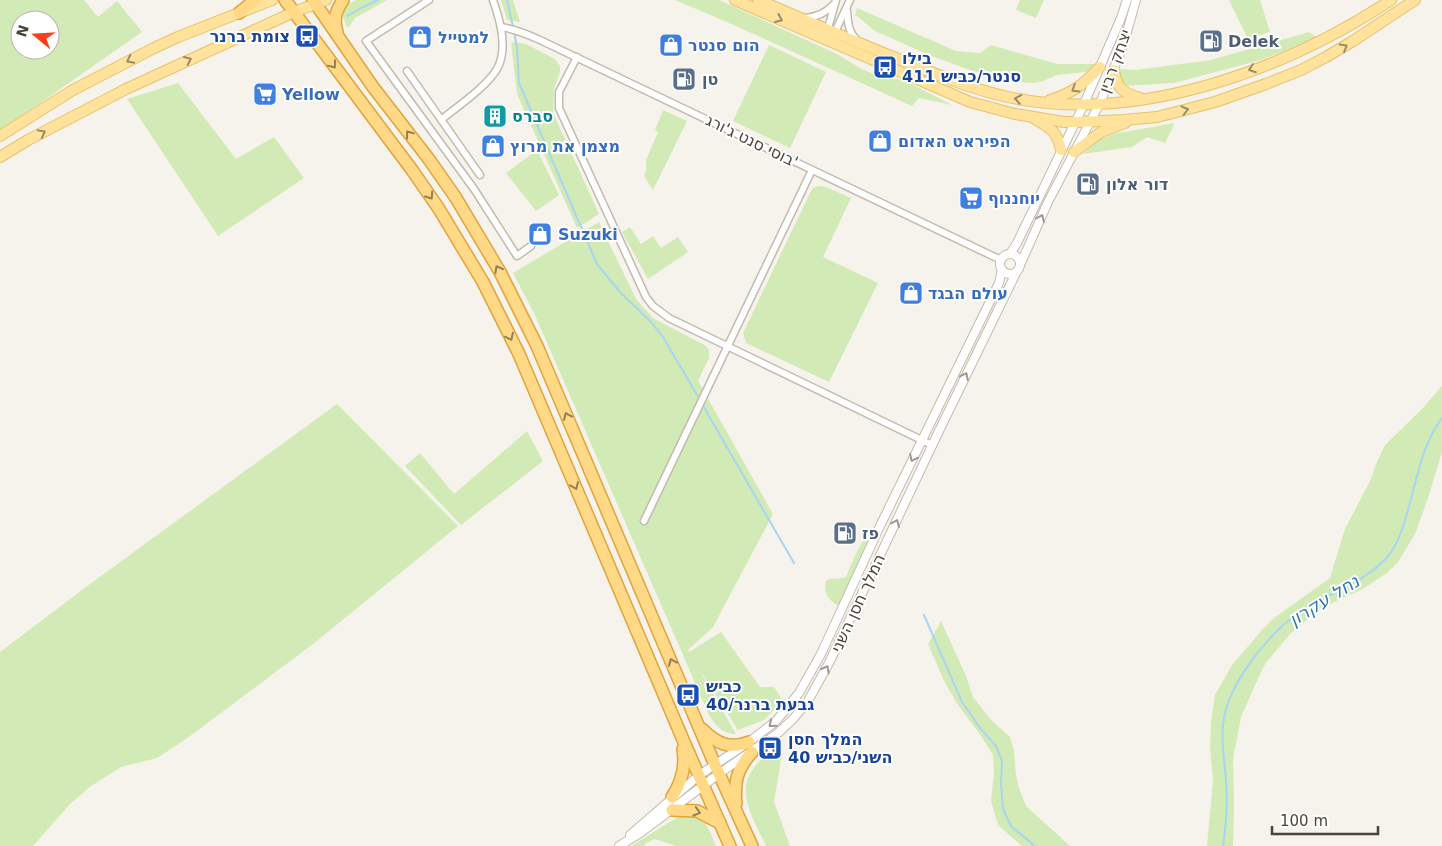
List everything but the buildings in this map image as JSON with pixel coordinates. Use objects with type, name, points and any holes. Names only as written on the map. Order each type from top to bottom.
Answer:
[{"type":"highway","points":[[239,13],[255,0]]},
{"type":"highway","points":[[285,0],[439,208],[483,282],[518,354],[730,846]]},
{"type":"highway","points":[[340,40],[334,19],[343,0]]},
{"type":"highway","points":[[318,1],[340,40],[456,198],[500,272],[537,346],[717,769],[752,846]]},
{"type":"highway","points":[[698,723],[707,733],[724,745],[751,747],[735,781],[738,815]]},
{"type":"highway","points":[[672,797],[679,786],[683,772],[684,752],[680,733]]},
{"type":"highway","points":[[672,810],[697,811],[720,823]]},
{"type":"main road","points":[[0,136],[73,90],[113,69],[178,37],[272,0]]},
{"type":"main road","points":[[734,0],[862,44],[972,87],[1007,97],[1044,102],[1084,104],[1143,99],[1180,93],[1263,66],[1339,30],[1391,0]]},
{"type":"main road","points":[[758,0],[800,18],[954,96],[996,110],[1032,117],[1076,122],[1091,120],[1137,120]]},
{"type":"main road","points":[[1074,152],[1101,132],[1137,120],[1183,111],[1215,102],[1301,70],[1353,41],[1415,0]]},
{"type":"main road","points":[[0,157],[28,140],[126,89],[318,1]]},
{"type":"main road","points":[[1044,102],[1063,96],[1078,88],[1100,67]]},
{"type":"main road","points":[[1114,70],[1118,87],[1127,94],[1143,99]]},
{"type":"main road","points":[[1032,117],[1054,131],[1060,142],[1061,150]]},
{"type":"street","points":[[429,0],[366,41],[474,189],[517,256],[531,246]]},
{"type":"street","points":[[442,119],[480,88],[499,64],[503,27],[493,0]]},
{"type":"street","points":[[830,34],[850,0]]},
{"type":"street","name":"יצחק רבין","points":[[1084,104],[1122,18],[1127,0]]},
{"type":"street","name":"יצחק רבין","points":[[1091,120],[1114,70],[1136,0]]},
{"type":"street","points":[[830,34],[836,1]]},
{"type":"street","points":[[800,18],[814,17],[829,9],[836,1]]},
{"type":"street","points":[[847,8],[852,36],[862,44]]},
{"type":"street","name":"בוסי סנט ג'ורג'","points":[[503,27],[524,33],[577,57],[1001,260]]},
{"type":"street","points":[[577,57],[559,92],[559,108],[646,297],[653,306],[661,313],[932,445]]},
{"type":"street","points":[[407,70],[480,175]]},
{"type":"street","points":[[1010,254],[1018,243],[1084,104]]},
{"type":"street","points":[[1021,263],[1016,256],[1010,254],[1003,256],[1000,265],[1002,270],[1009,274],[1016,273],[1019,270],[1048,202],[1091,120]]},
{"type":"street","points":[[644,521],[812,170]]},
{"type":"street","name":"המלך חסן השני","points":[[751,747],[776,722],[800,693],[822,654],[880,526],[998,283],[1002,270]]},
{"type":"street","name":"המלך חסן השני","points":[[701,780],[751,747],[778,734],[808,701],[824,673],[1016,273]]},
{"type":"street","points":[[618,846],[672,797],[701,780]]},
{"type":"street","points":[[618,846],[672,810],[701,780]]},
{"type":"green space","points":[[0,0],[84,0],[98,17],[117,1],[142,32],[0,131]]},
{"type":"green space","points":[[356,0],[387,0],[355,18],[348,28],[344,18],[345,6]]},
{"type":"green space","points":[[501,0],[513,0],[520,22],[507,20]]},
{"type":"green space","points":[[675,0],[719,0],[837,54],[862,69],[880,77],[904,80],[952,105],[919,98],[912,106]]},
{"type":"green space","points":[[1020,0],[1044,0],[1036,18],[1016,10]]},
{"type":"green space","points":[[1229,0],[1260,0],[1270,32],[1248,39]]},
{"type":"green space","points":[[857,8],[956,51],[980,53],[991,45],[1057,64],[1096,64],[1094,71],[1057,75],[1034,83],[995,78],[929,55],[875,31],[855,16]]},
{"type":"green space","points":[[1309,32],[1317,38],[1261,60],[1174,83],[1123,86],[1118,79],[1119,69],[1136,70],[1211,60]]},
{"type":"green space","points":[[511,43],[526,44],[555,59],[560,66],[560,72],[554,89],[553,113],[599,214],[577,228],[517,94]]},
{"type":"green space","points":[[769,45],[826,72],[790,148],[733,121]]},
{"type":"green space","points":[[178,83],[236,159],[274,137],[304,178],[218,236],[127,99]]},
{"type":"green space","points":[[663,110],[687,121],[653,190],[644,176],[646,160],[658,132],[655,130]]},
{"type":"green space","points":[[1175,123],[1165,143],[1147,137],[1132,147],[1083,154],[1101,139],[1113,134]]},
{"type":"green space","points":[[537,150],[559,195],[536,211],[506,173]]},
{"type":"green space","points":[[819,186],[826,187],[851,198],[823,257],[878,283],[829,382],[746,343],[743,333],[810,193],[813,188]]},
{"type":"green space","points":[[599,222],[636,299],[653,318],[706,346],[709,350],[709,358],[698,381],[773,514],[713,627],[688,650],[689,652],[721,632],[760,687],[774,687],[783,701],[764,720],[738,730],[698,667],[736,734],[727,733],[715,724],[710,717],[534,313],[513,273]]},
{"type":"green space","points":[[630,227],[641,244],[653,236],[661,248],[678,237],[688,252],[648,279],[622,232]]},
{"type":"green space","points":[[1442,386],[1442,452],[1415,534],[1398,562],[1387,573],[1361,590],[1334,602],[1314,614],[1290,634],[1265,664],[1241,717],[1233,759],[1233,846],[1207,846],[1213,781],[1210,746],[1211,721],[1215,695],[1232,665],[1263,629],[1274,618],[1330,578],[1345,529],[1371,479],[1385,445],[1421,410]]},
{"type":"green space","points":[[337,404],[458,526],[313,644],[186,739],[157,758],[121,767],[91,786],[70,804],[33,846],[0,846],[0,652]]},
{"type":"green space","points":[[527,431],[543,461],[461,525],[405,466],[420,453],[454,494]]},
{"type":"green space","points":[[874,531],[839,606],[827,596],[825,589],[826,581],[846,577],[861,544]]},
{"type":"green space","points":[[941,621],[966,676],[973,697],[992,721],[1010,737],[1014,751],[1019,788],[1026,806],[1070,846],[1022,846],[998,825],[991,801],[994,773],[993,755],[945,683],[928,644]]},
{"type":"green space","points":[[778,743],[782,754],[774,802],[790,846],[766,846],[747,802],[746,784],[749,776],[762,758]]},
{"type":"green space","points":[[688,814],[704,822],[716,846],[676,846],[655,839],[644,846],[631,846],[678,817]]},
{"type":"waterway","points":[[347,16],[378,0]]},
{"type":"waterway","points":[[507,0],[513,27]]},
{"type":"waterway","points":[[514,32],[517,47],[519,83],[597,264],[620,292],[651,322],[663,337],[700,400]]},
{"type":"waterway","points":[[702,404],[794,563]]},
{"type":"waterway","name":"נחל עקרון","points":[[1223,846],[1227,798],[1223,726],[1228,704],[1234,690],[1252,660],[1286,623],[1297,614],[1369,574],[1389,555],[1396,545],[1403,527],[1425,450],[1442,418]]},
{"type":"waterway","points":[[924,615],[962,702],[980,728],[996,746],[1002,761],[1003,809],[1011,826],[1035,846]]},
{"type":"place","name":"צומת ברנר","points":[[307,36]]},
{"type":"place","name":"למטייל","points":[[420,37]]},
{"type":"place","name":"Delek","points":[[1211,41]]},
{"type":"place","name":"הום סנטר","points":[[671,45]]},
{"type":"place","name":"בילו סנטר/כביש 411","points":[[885,67]]},
{"type":"place","name":"טן","points":[[684,79]]},
{"type":"place","name":"Yellow","points":[[265,94]]},
{"type":"place","name":"סברס","points":[[495,116]]},
{"type":"place","name":"הפיראט האדום","points":[[880,141]]},
{"type":"place","name":"מצמן את מרוץ","points":[[493,146]]},
{"type":"place","name":"דור אלון","points":[[1088,184]]},
{"type":"place","name":"יוחננוף","points":[[971,198]]},
{"type":"place","name":"Suzuki","points":[[540,234]]},
{"type":"place","name":"עולם הבגד","points":[[911,293]]},
{"type":"place","name":"פז","points":[[845,533]]},
{"type":"place","name":"כביש 40/גבעת ברנר","points":[[688,695]]},
{"type":"place","name":"המלך חסן השני/כביש 40","points":[[770,748]]}]
